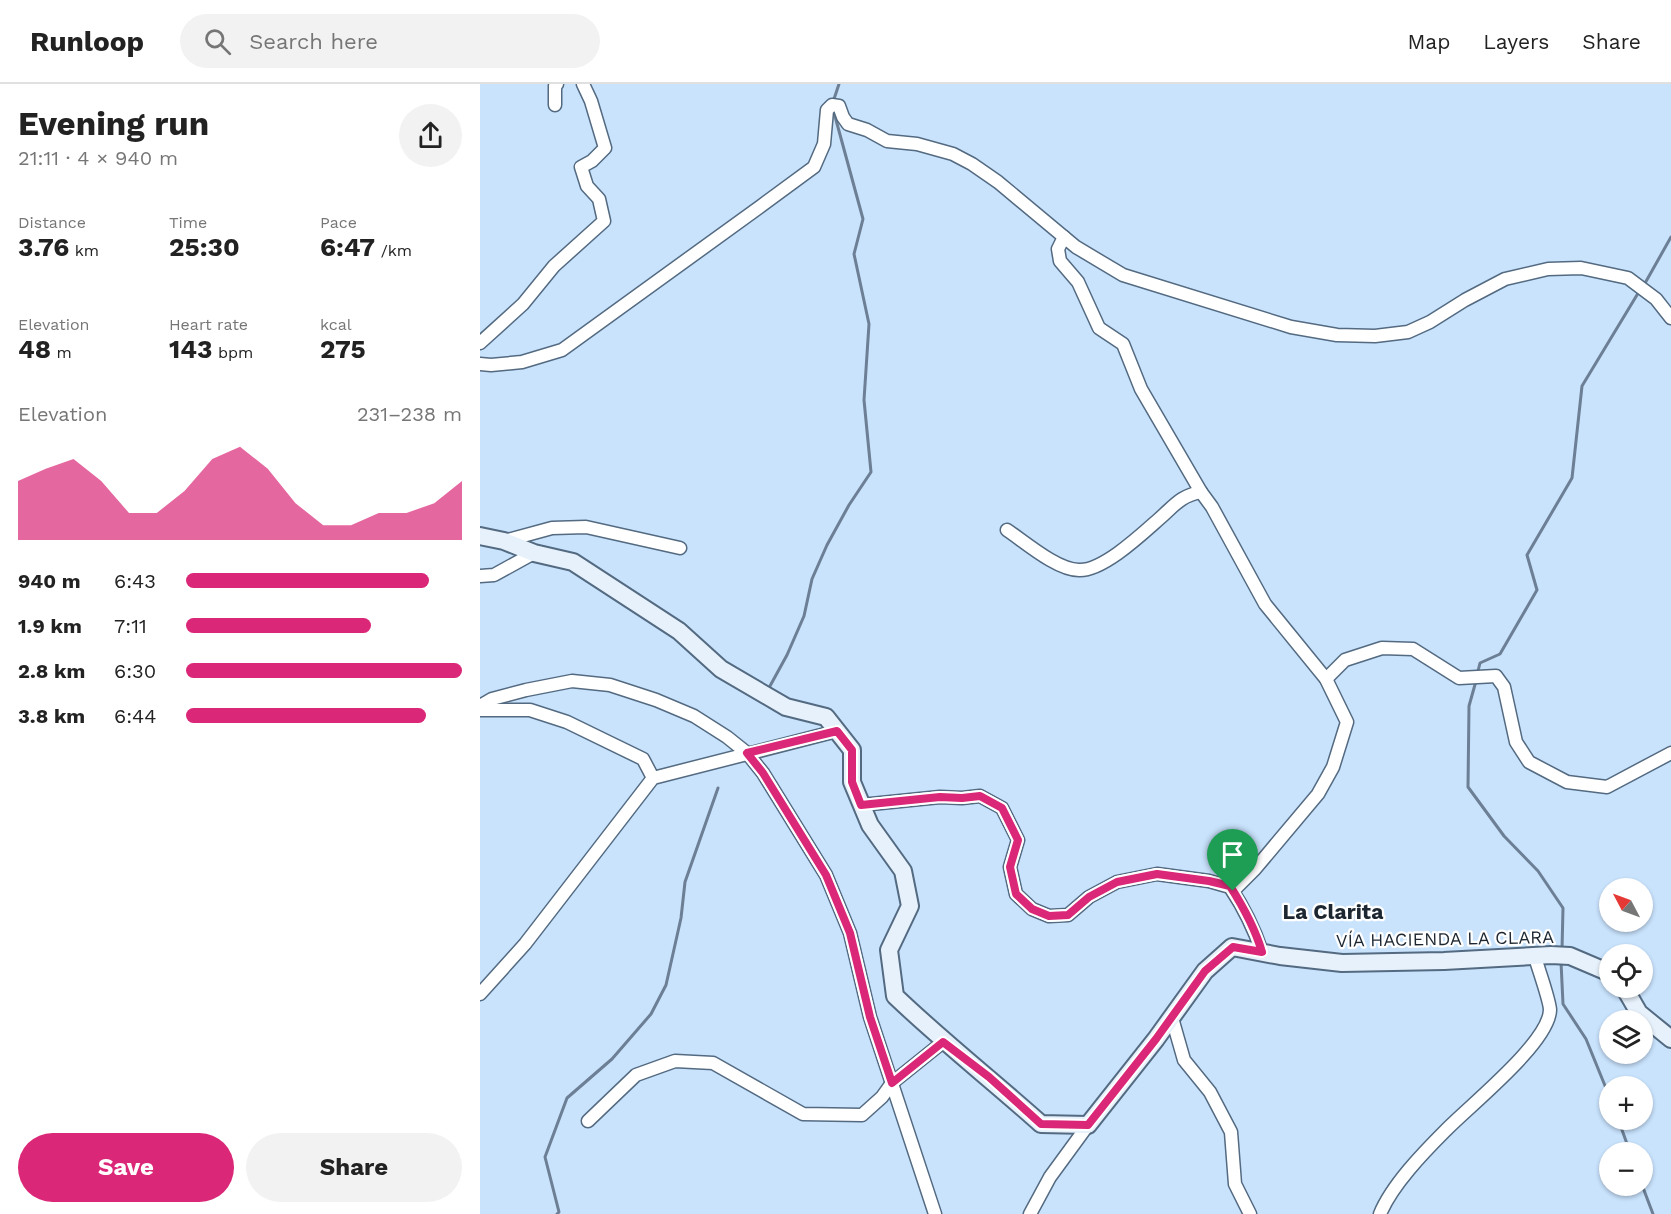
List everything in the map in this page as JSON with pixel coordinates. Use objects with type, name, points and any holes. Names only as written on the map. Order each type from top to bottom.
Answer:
[{"type":"street","points":[[555,105],[555,86],[557,84]]},
{"type":"street","points":[[480,343],[523,304],[554,266],[604,221],[599,199],[587,186],[580,167],[592,161],[605,148],[591,101],[583,84]]},
{"type":"street","points":[[480,364],[522,362],[562,350],[779,193],[814,167],[824,144],[827,110],[832,105],[839,106],[848,124],[867,130],[887,141],[917,144],[953,154],[972,164],[998,182],[1064,237],[1101,263],[1123,275],[1291,327],[1337,335],[1375,336],[1408,332],[1505,279],[1548,269],[1581,268],[1628,278],[1656,300],[1671,318]]},
{"type":"street","points":[[1064,237],[1058,249],[1060,261],[1078,282],[1100,328],[1123,345],[1141,389],[1212,507],[1265,604],[1326,679],[1347,722],[1333,767],[1318,794],[1255,869],[1233,891]]},
{"type":"street","points":[[1007,530],[1063,566],[1080,571],[1099,565],[1126,548],[1186,495],[1201,492]]},
{"type":"street","points":[[504,541],[552,528],[586,527],[680,548]]},
{"type":"street","points":[[480,536],[504,541],[534,553],[573,562],[679,631],[721,669],[786,707],[826,717],[852,750],[852,782],[870,825],[903,872],[910,906],[889,950],[894,996],[943,1042],[989,1077],[1041,1124],[1088,1125]]},
{"type":"street","points":[[480,576],[494,575],[534,553]]},
{"type":"street","points":[[1326,679],[1345,660],[1382,648],[1413,649],[1459,678],[1496,676],[1504,687],[1515,742],[1528,762],[1567,782],[1607,787],[1671,753]]},
{"type":"street","points":[[480,708],[492,699],[572,681],[610,685],[656,699],[694,716],[747,753],[763,773],[826,875],[850,933],[870,1017],[934,1214]]},
{"type":"street","points":[[480,708],[530,710],[567,722],[643,759],[653,778]]},
{"type":"street","points":[[480,994],[525,944],[653,778],[837,731]]},
{"type":"street","points":[[861,805],[940,797],[980,796],[1002,808],[1018,840],[1010,867],[1016,894],[1032,909],[1049,916],[1068,915],[1089,897],[1117,882],[1157,874],[1230,886],[1244,906],[1262,952]]},
{"type":"street","name":"VÍA HACIENDA LA CLARA","points":[[1088,1125],[1172,1018],[1205,971],[1233,947],[1342,963],[1570,956],[1599,968]]},
{"type":"street","points":[[1380,1214],[1383,1205],[1404,1177],[1444,1132],[1513,1068],[1542,1033],[1550,1010],[1543,956]]},
{"type":"street","points":[[1630,998],[1639,1013],[1671,1039]]},
{"type":"street","points":[[1172,1018],[1184,1060],[1210,1092],[1231,1132],[1236,1184],[1250,1214]]},
{"type":"street","points":[[588,1121],[636,1075],[675,1061],[713,1063],[803,1114],[862,1115],[882,1097],[892,1083],[943,1042]]},
{"type":"street","points":[[1030,1214],[1050,1177],[1088,1125]]},
{"type":"waterway","points":[[833,102],[839,84]]},
{"type":"waterway","points":[[770,686],[804,616],[812,579],[827,545],[849,505],[871,472],[864,400],[869,324],[854,254],[863,219],[833,109]]},
{"type":"waterway","points":[[1644,285],[1671,237]]},
{"type":"waterway","points":[[1477,675],[1480,663],[1500,654],[1537,590],[1527,555],[1572,478],[1582,386],[1640,290]]},
{"type":"waterway","points":[[1476,681],[1469,706],[1468,787],[1504,836],[1538,871],[1563,908],[1562,950]]},
{"type":"waterway","points":[[557,1214],[559,1212],[545,1157],[567,1098],[612,1059],[651,1014],[666,985],[681,918],[685,882],[718,788]]},
{"type":"waterway","points":[[1561,962],[1563,1004],[1586,1039],[1601,1076]]},
{"type":"waterway","points":[[1622,1130],[1626,1142]]},
{"type":"waterway","points":[[1646,1196],[1653,1214]]},
{"type":"district","name":"La Clarita","points":[[1333,912]]},
{"type":"route","points":[[837,731],[852,750],[852,782],[861,805],[940,797],[980,796],[1002,808],[1018,840],[1010,867],[1016,894],[1032,909],[1049,916],[1068,915],[1089,897],[1117,882],[1157,874],[1209,881],[1230,886],[1233,891],[1244,906],[1262,952],[1233,947],[1205,971],[1125,1080],[1088,1125],[1041,1124],[989,1077],[943,1042],[892,1083],[870,1017],[850,933],[826,875],[763,773],[747,753],[837,731]]}]
